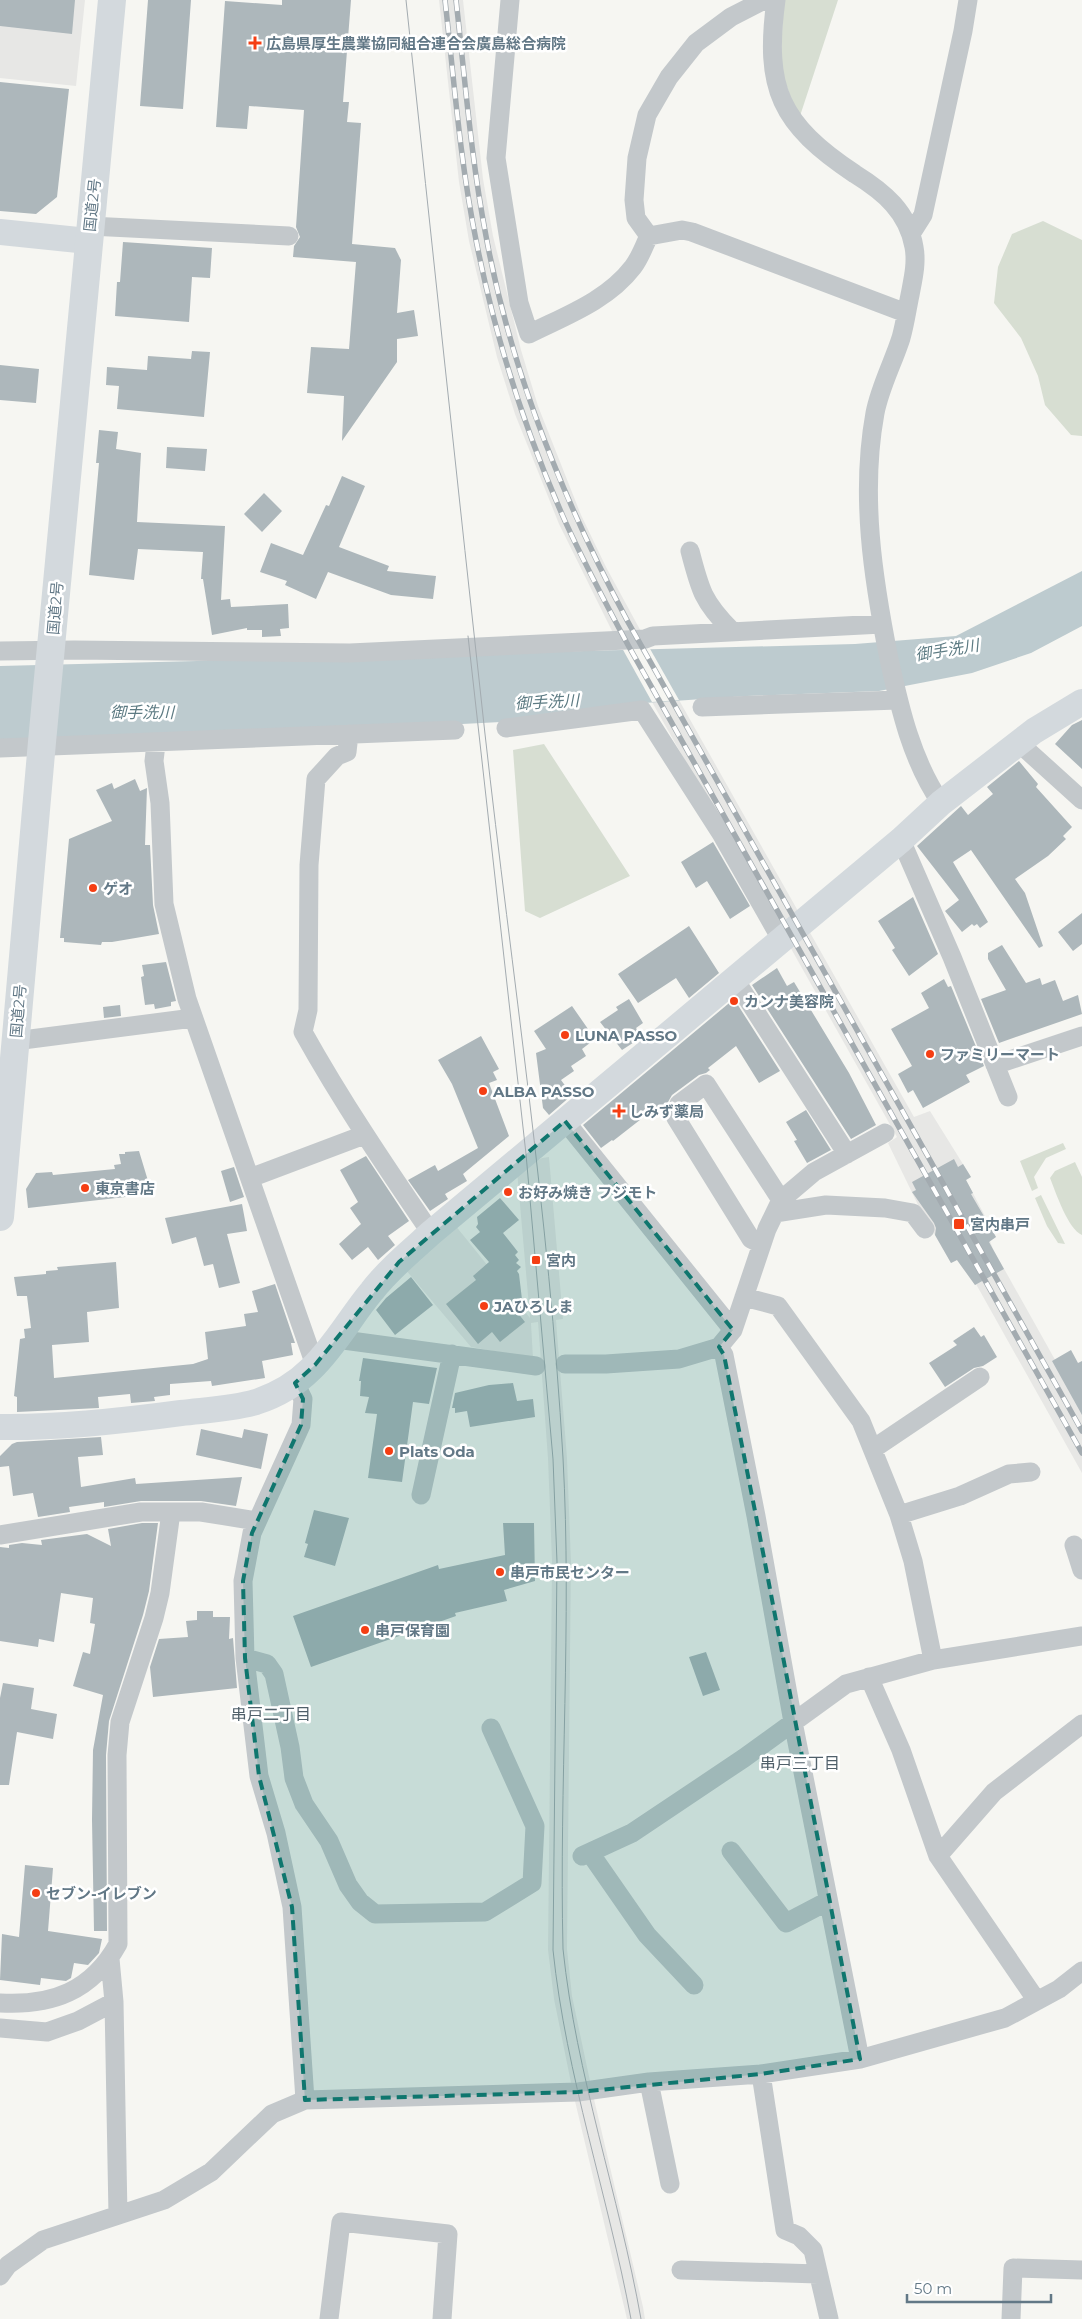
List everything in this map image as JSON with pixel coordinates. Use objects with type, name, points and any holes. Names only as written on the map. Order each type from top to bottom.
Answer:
[{"type":"highway","name":"国道2号","points":[[0,1217],[42,744],[112,0]]},
{"type":"street","points":[[510,0],[496,158],[518,294],[529,334],[592,303],[631,270],[649,236]]},
{"type":"street","points":[[649,236],[636,218],[634,200],[637,158],[647,115],[669,77],[696,42],[731,17],[764,0]]},
{"type":"street","points":[[776,0],[772,43],[773,71],[779,92],[788,111],[799,129],[814,144],[887,196],[905,220],[911,234],[915,264],[906,313],[900,339],[875,414],[869,475],[869,521],[874,576],[897,697],[925,779],[941,803]]},
{"type":"street","points":[[911,234],[923,215],[964,31],[968,0]]},
{"type":"street","points":[[649,236],[682,230],[692,232],[906,313]]},
{"type":"street","points":[[0,232],[288,236]]},
{"type":"street","points":[[690,551],[700,590],[716,616],[732,632]]},
{"type":"street","points":[[0,651],[51,655],[350,653],[645,639],[653,636],[732,632],[883,628]]},
{"type":"street","points":[[702,707],[897,697]]},
{"type":"street","points":[[0,1427],[153,1417],[234,1407],[270,1396],[295,1383],[315,1365],[373,1289],[399,1262],[432,1233],[901,840],[941,803],[1034,731],[1082,702]]},
{"type":"street","points":[[506,728],[642,710],[722,835],[781,939]]},
{"type":"street","points":[[0,748],[42,744],[156,744],[455,730]]},
{"type":"street","points":[[349,734],[347,752],[337,756],[316,779],[309,865],[308,1010],[303,1032],[332,1084],[364,1135],[432,1233]]},
{"type":"street","points":[[1020,743],[1082,800]]},
{"type":"street","points":[[156,744],[154,761],[160,803],[164,904],[194,1018],[223,1107],[250,1178],[315,1365]]},
{"type":"street","points":[[901,840],[952,957],[1008,1097]]},
{"type":"street","points":[[734,978],[846,1154]]},
{"type":"street","points":[[15,1041],[194,1018]]},
{"type":"street","points":[[995,1066],[1082,1036]]},
{"type":"street","points":[[761,1244],[751,1239],[676,1118],[679,1104],[706,1084],[778,1207]]},
{"type":"street","points":[[565,1121],[733,1330]]},
{"type":"street","points":[[565,1364],[606,1364],[679,1359],[719,1347],[733,1330],[761,1244],[778,1207],[814,1172],[885,1133]]},
{"type":"street","points":[[250,1178],[364,1135]]},
{"type":"street","points":[[778,1207],[826,1205],[885,1208],[913,1213],[925,1229]]},
{"type":"street","points":[[744,1297],[778,1306],[861,1420],[900,1516],[912,1561],[932,1660]]},
{"type":"street","points":[[336,1339],[536,1366]]},
{"type":"street","points":[[719,1347],[724,1355],[753,1497],[793,1722],[860,2059]]},
{"type":"street","points":[[421,1495],[452,1354]]},
{"type":"street","points":[[873,1449],[980,1377]]},
{"type":"street","points":[[295,1383],[302,1399],[301,1425],[252,1533],[243,1581],[244,1658],[259,1776],[276,1833],[292,1907],[305,2100]]},
{"type":"street","points":[[900,1516],[960,1496],[1009,1474],[1031,1472]]},
{"type":"street","points":[[0,1535],[141,1512],[201,1512],[257,1521]]},
{"type":"street","points":[[0,2003],[34,2004],[57,1998],[83,1985],[110,1959],[118,1944],[117,1755],[120,1722],[154,1618],[160,1593],[170,1512]]},
{"type":"street","points":[[1074,1545],[1082,1570]]},
{"type":"street","points":[[694,1985],[648,1935],[586,1854],[632,1834],[846,1684],[932,1660],[1082,1636]]},
{"type":"street","points":[[244,1658],[267,1664],[274,1674],[290,1747],[294,1778],[304,1804],[329,1841],[348,1885],[360,1902],[375,1914],[484,1912],[532,1883],[535,1826],[491,1728]]},
{"type":"street","points":[[869,1677],[901,1750],[938,1856],[1037,2000]]},
{"type":"street","points":[[938,1856],[994,1792],[1082,1724]]},
{"type":"street","points":[[731,1851],[786,1923],[828,1901]]},
{"type":"street","points":[[110,1959],[114,2002],[118,2215]]},
{"type":"street","points":[[0,2276],[8,2265],[43,2240],[164,2200],[211,2172],[272,2114],[305,2100],[578,2092],[649,2082],[761,2074],[860,2059],[1005,2018],[1059,1989],[1082,1971]]},
{"type":"street","points":[[0,2028],[47,2032],[78,2021],[114,2002]]},
{"type":"street","points":[[761,2074],[786,2230],[799,2236],[813,2250],[829,2319]]},
{"type":"street","points":[[649,2082],[670,2184]]},
{"type":"street","points":[[329,2319],[341,2222],[448,2234],[442,2319]]},
{"type":"street","points":[[1011,2319],[1012,2268],[1082,2270]]},
{"type":"street","points":[[681,2270],[818,2274]]},
{"type":"highlighted area","points":[[565,1121],[733,1330],[719,1347],[724,1355],[756,1516],[860,2059],[761,2074],[578,2092],[305,2100],[292,1907],[259,1776],[245,1658],[243,1581],[252,1533],[301,1425],[303,1399],[295,1383],[315,1365],[399,1262]]},
{"type":"shaded area","points":[[0,0],[85,0],[76,86],[0,78]]},
{"type":"shaded area","points":[[439,0],[463,0],[483,179],[493,236],[521,350],[538,406],[581,515],[606,567],[644,637],[617,638],[612,631],[559,524],[515,414],[497,357],[469,241],[459,182]]},
{"type":"shaded area","points":[[783,0],[838,0],[800,116],[794,107],[781,70]]},
{"type":"shaded area","points":[[1043,221],[1082,240],[1082,436],[1071,435],[1045,405],[1038,376],[1021,338],[994,303],[998,267],[1012,234]]},
{"type":"shaded area","points":[[679,700],[798,911],[779,927],[652,702]]},
{"type":"shaded area","points":[[544,744],[630,876],[540,918],[525,911],[513,750]]},
{"type":"shaded area","points":[[808,929],[914,1117],[930,1111],[971,1177],[966,1180],[996,1237],[990,1241],[993,1249],[1082,1408],[1082,1473],[976,1284],[957,1260],[951,1263],[921,1211],[888,1143],[897,1137],[789,945]]},
{"type":"shaded area","points":[[1063,1143],[1066,1149],[1046,1158],[1034,1177],[1038,1188],[1032,1191],[1020,1161]]},
{"type":"shaded area","points":[[549,1157],[563,1319],[556,1320],[567,1458],[571,1562],[567,1949],[572,1996],[590,2081],[571,2083],[554,1999],[548,1950],[552,1562],[548,1459],[538,1322],[531,1323],[533,1358],[471,1347],[405,1269],[455,1225],[530,1318],[517,1171],[542,1158]]},
{"type":"shaded area","points":[[1075,1162],[1082,1177],[1082,1235],[1072,1226],[1067,1218],[1050,1178],[1055,1171]]},
{"type":"shaded area","points":[[1041,1195],[1065,1244],[1058,1243],[1047,1226],[1035,1198]]},
{"type":"shaded area","points":[[593,2095],[645,2319],[627,2319],[574,2097]]},
{"type":"water","name":"御手洗川","points":[[1082,571],[1082,626],[1031,653],[972,673],[879,691],[747,696],[615,705],[501,722],[359,726],[0,742],[0,666],[855,644],[956,636]]},
{"type":"pier","points":[[649,647],[679,700],[652,702],[622,648]]},
{"type":"building","points":[[0,0],[75,0],[72,34],[0,26]]},
{"type":"building","points":[[148,0],[191,0],[183,109],[140,106]]},
{"type":"building","points":[[282,0],[351,0],[343,102],[349,102],[347,122],[361,123],[352,244],[395,248],[401,260],[397,313],[414,310],[418,336],[397,339],[397,362],[342,441],[344,396],[307,393],[311,347],[349,349],[356,262],[293,257],[294,246],[300,237],[296,227],[304,110],[249,106],[247,129],[216,127],[225,1],[282,5]]},
{"type":"building","points":[[0,82],[69,89],[57,197],[36,214],[0,211]]},
{"type":"building","points":[[123,242],[212,248],[210,278],[192,277],[189,322],[115,316],[117,282],[120,282]]},
{"type":"building","points":[[192,351],[210,352],[204,417],[117,409],[119,386],[106,385],[107,367],[147,370],[148,356],[191,359]]},
{"type":"building","points":[[0,365],[39,369],[36,403],[0,400]]},
{"type":"building","points":[[99,430],[118,432],[116,449],[141,453],[137,522],[225,526],[221,600],[230,599],[231,607],[288,604],[289,628],[280,629],[281,636],[262,637],[262,630],[247,630],[247,628],[212,635],[203,579],[201,579],[203,552],[138,549],[134,580],[89,575],[99,463],[96,463]]},
{"type":"building","points":[[167,447],[207,449],[205,471],[166,468]]},
{"type":"building","points":[[342,476],[365,486],[339,547],[389,566],[387,571],[436,576],[433,599],[391,595],[328,572],[316,599],[285,585],[287,581],[260,572],[271,543],[303,555],[326,505],[329,506]]},
{"type":"building","points":[[264,493],[282,511],[262,532],[244,514]]},
{"type":"building","points":[[1082,720],[1082,769],[1055,744],[1072,725]]},
{"type":"building","points":[[1019,761],[1038,784],[1036,787],[1072,827],[1063,836],[1066,839],[1048,856],[1015,879],[1025,893],[1043,946],[1039,948],[971,850],[953,862],[988,922],[980,928],[977,924],[974,926],[972,924],[962,932],[945,911],[959,900],[917,846],[961,806],[968,815],[993,794],[987,787]]},
{"type":"building","points":[[135,779],[140,791],[147,788],[145,845],[150,845],[153,905],[159,934],[102,942],[101,945],[64,942],[64,938],[60,938],[69,839],[112,821],[96,790],[112,783],[114,789]]},
{"type":"building","points":[[713,842],[750,906],[730,919],[707,881],[696,888],[681,862]]},
{"type":"building","points":[[913,897],[938,954],[909,976],[892,950],[895,948],[878,921]]},
{"type":"building","points":[[1082,913],[1082,944],[1073,951],[1058,932]]},
{"type":"building","points":[[689,926],[719,973],[689,998],[676,978],[638,1003],[618,974]]},
{"type":"building","points":[[1002,945],[1026,983],[1040,978],[1042,985],[1055,980],[1063,1001],[1078,995],[1082,1014],[999,1043],[981,999],[1006,990],[988,959],[988,953]]},
{"type":"building","points":[[166,962],[176,1001],[171,1002],[171,1006],[155,1009],[154,1004],[145,1005],[141,977],[144,976],[142,965]]},
{"type":"building","points":[[777,968],[787,986],[794,982],[849,1073],[876,1125],[851,1139],[752,985]]},
{"type":"building","points":[[944,979],[948,987],[951,986],[984,1066],[966,1075],[970,1082],[923,1108],[913,1090],[908,1093],[898,1074],[912,1066],[891,1029],[929,1008],[921,993]]},
{"type":"building","points":[[629,999],[643,1023],[636,1028],[642,1037],[622,1050],[600,1022],[618,1010],[616,1007]]},
{"type":"building","points":[[734,999],[780,1071],[759,1083],[736,1046],[708,1068],[710,1070],[699,1075],[672,1095],[668,1102],[651,1116],[649,1114],[645,1116],[601,1148],[583,1125]]},
{"type":"building","points":[[120,1005],[121,1016],[104,1018],[103,1007]]},
{"type":"building","points":[[572,1006],[595,1039],[582,1049],[586,1056],[571,1066],[574,1071],[561,1080],[572,1095],[549,1115],[543,1108],[536,1053],[546,1049],[534,1031]]},
{"type":"building","name":"ALBA PASSO","points":[[481,1036],[499,1069],[493,1072],[497,1080],[489,1083],[509,1136],[463,1174],[467,1181],[445,1194],[448,1199],[430,1211],[408,1180],[435,1165],[438,1171],[478,1148],[452,1084],[438,1060]]},
{"type":"building","points":[[806,1110],[831,1150],[807,1163],[794,1141],[797,1140],[786,1122]]},
{"type":"building","points":[[139,1151],[152,1194],[28,1208],[26,1189],[36,1173],[52,1172],[53,1175],[115,1169],[114,1165],[121,1164],[119,1154]]},
{"type":"building","points":[[366,1156],[409,1221],[388,1236],[395,1245],[378,1260],[368,1247],[352,1260],[339,1244],[361,1224],[350,1208],[358,1202],[340,1170]]},
{"type":"building","points":[[954,1159],[958,1167],[963,1164],[971,1177],[966,1180],[973,1193],[971,1194],[996,1237],[989,1242],[1004,1269],[975,1285],[957,1260],[951,1263],[935,1235],[936,1228],[934,1223],[912,1192],[916,1190],[912,1182]]},
{"type":"building","points":[[234,1167],[244,1197],[230,1202],[221,1171]]},
{"type":"building","points":[[500,1198],[519,1220],[503,1233],[518,1252],[515,1255],[519,1260],[516,1263],[521,1267],[517,1271],[523,1308],[517,1312],[525,1322],[500,1342],[492,1332],[478,1344],[446,1304],[476,1280],[473,1276],[489,1262],[470,1240],[480,1232],[476,1227],[478,1224],[477,1217]]},
{"type":"building","points":[[242,1204],[247,1231],[227,1234],[240,1283],[219,1288],[213,1264],[204,1266],[196,1237],[172,1244],[165,1218]]},
{"type":"building","points":[[116,1262],[119,1308],[87,1312],[89,1342],[52,1345],[54,1378],[193,1364],[208,1359],[205,1332],[246,1326],[244,1314],[258,1312],[252,1291],[275,1284],[295,1343],[291,1343],[293,1355],[262,1361],[265,1378],[212,1386],[211,1381],[170,1384],[170,1395],[154,1397],[155,1401],[131,1403],[130,1394],[98,1397],[99,1408],[17,1412],[17,1397],[14,1396],[20,1339],[25,1338],[24,1329],[31,1328],[27,1296],[17,1296],[14,1277],[46,1274],[46,1271],[58,1270],[57,1267]]},
{"type":"building","points":[[411,1277],[433,1305],[395,1335],[376,1310],[386,1298]]},
{"type":"building","points":[[974,1327],[981,1337],[984,1335],[997,1357],[983,1366],[974,1368],[945,1387],[929,1363],[957,1345],[953,1341]]},
{"type":"building","points":[[1071,1350],[1078,1363],[1082,1361],[1082,1415],[1052,1361]]},
{"type":"building","points":[[363,1358],[437,1368],[429,1404],[413,1402],[402,1482],[368,1478],[377,1414],[365,1413],[369,1397],[360,1396],[361,1381],[359,1381]]},
{"type":"building","points":[[513,1383],[517,1401],[533,1399],[535,1417],[470,1427],[467,1411],[455,1413],[455,1408],[452,1408],[455,1393],[489,1385]]},
{"type":"building","points":[[201,1429],[242,1438],[244,1429],[268,1434],[261,1469],[196,1455]]},
{"type":"building","points":[[101,1437],[103,1455],[78,1457],[81,1487],[135,1478],[136,1484],[242,1477],[236,1506],[201,1501],[141,1501],[104,1507],[104,1502],[69,1507],[70,1512],[38,1517],[33,1493],[13,1496],[9,1466],[0,1467],[0,1456],[12,1444],[17,1442]]},
{"type":"building","points":[[314,1510],[349,1518],[335,1566],[304,1557],[308,1544],[305,1543]]},
{"type":"building","points":[[142,1523],[158,1523],[149,1591],[109,1721],[106,1755],[107,1931],[94,1931],[93,1750],[103,1695],[73,1686],[83,1652],[90,1654],[95,1624],[90,1623],[93,1598],[61,1593],[54,1642],[39,1639],[38,1647],[0,1641],[0,1547],[9,1548],[9,1545],[22,1543],[42,1545],[41,1540],[87,1534],[111,1546],[108,1529]]},
{"type":"building","points":[[503,1523],[534,1523],[535,1581],[504,1590],[507,1601],[455,1613],[456,1616],[311,1667],[293,1616],[438,1565],[439,1569],[505,1555]]},
{"type":"building","points":[[197,1611],[213,1611],[213,1617],[230,1617],[229,1639],[233,1638],[237,1688],[153,1697],[150,1667],[159,1639],[188,1637],[186,1621],[197,1620]]},
{"type":"building","points":[[706,1652],[720,1690],[703,1696],[689,1657]]},
{"type":"building","points":[[3,1683],[34,1688],[31,1709],[57,1714],[53,1739],[17,1732],[9,1785],[0,1785],[0,1698]]},
{"type":"building","points":[[25,1865],[53,1868],[48,1931],[102,1939],[99,1953],[88,1965],[74,1963],[71,1978],[66,1981],[41,1978],[40,1985],[0,1980],[2,1934],[19,1937]]},
{"type":"tram line","points":[[406,0],[485,734],[529,1095],[557,1367],[563,1458],[566,1581],[563,1949],[578,2043],[641,2319]]},
{"type":"tram line","points":[[468,636],[526,1154],[553,1459],[557,1562],[553,1950],[567,2043],[622,2273],[631,2319]]},
{"type":"railway","points":[[445,0],[458,120],[476,240],[502,348],[524,418],[550,487],[587,568],[628,645],[1082,1453]]},
{"type":"railway","points":[[456,0],[476,177],[497,287],[525,386],[561,482],[604,576],[628,622],[1082,1431]]},
{"type":"place","name":"広島県厚生農業協同組合連合会廣島総合病院","points":[[255,43]]},
{"type":"place","name":"ゲオ","points":[[93,888]]},
{"type":"place","name":"カンナ美容院","points":[[734,1001]]},
{"type":"place","name":"LUNA PASSO","points":[[565,1035]]},
{"type":"place","name":"ファミリーマート","points":[[930,1054]]},
{"type":"place","name":"ALBA PASSO","points":[[483,1091]]},
{"type":"place","name":"しみず薬局","points":[[619,1111]]},
{"type":"place","name":"東京書店","points":[[85,1188]]},
{"type":"place","name":"お好み焼き フジモト","points":[[508,1192]]},
{"type":"place","name":"宮内串戸","points":[[959,1224]]},
{"type":"place","name":"宮内","points":[[536,1260]]},
{"type":"place","name":"JAひろしま","points":[[484,1306]]},
{"type":"place","name":"Plats Oda","points":[[389,1451]]},
{"type":"place","name":"串戸市民センター","points":[[500,1572]]},
{"type":"place","name":"串戸保育園","points":[[365,1630]]},
{"type":"place","name":"セブン-イレブン","points":[[36,1893]]},
{"type":"district","name":"串戸二丁目","points":[[271,1714]]},
{"type":"district","name":"串戸三丁目","points":[[800,1763]]}]
